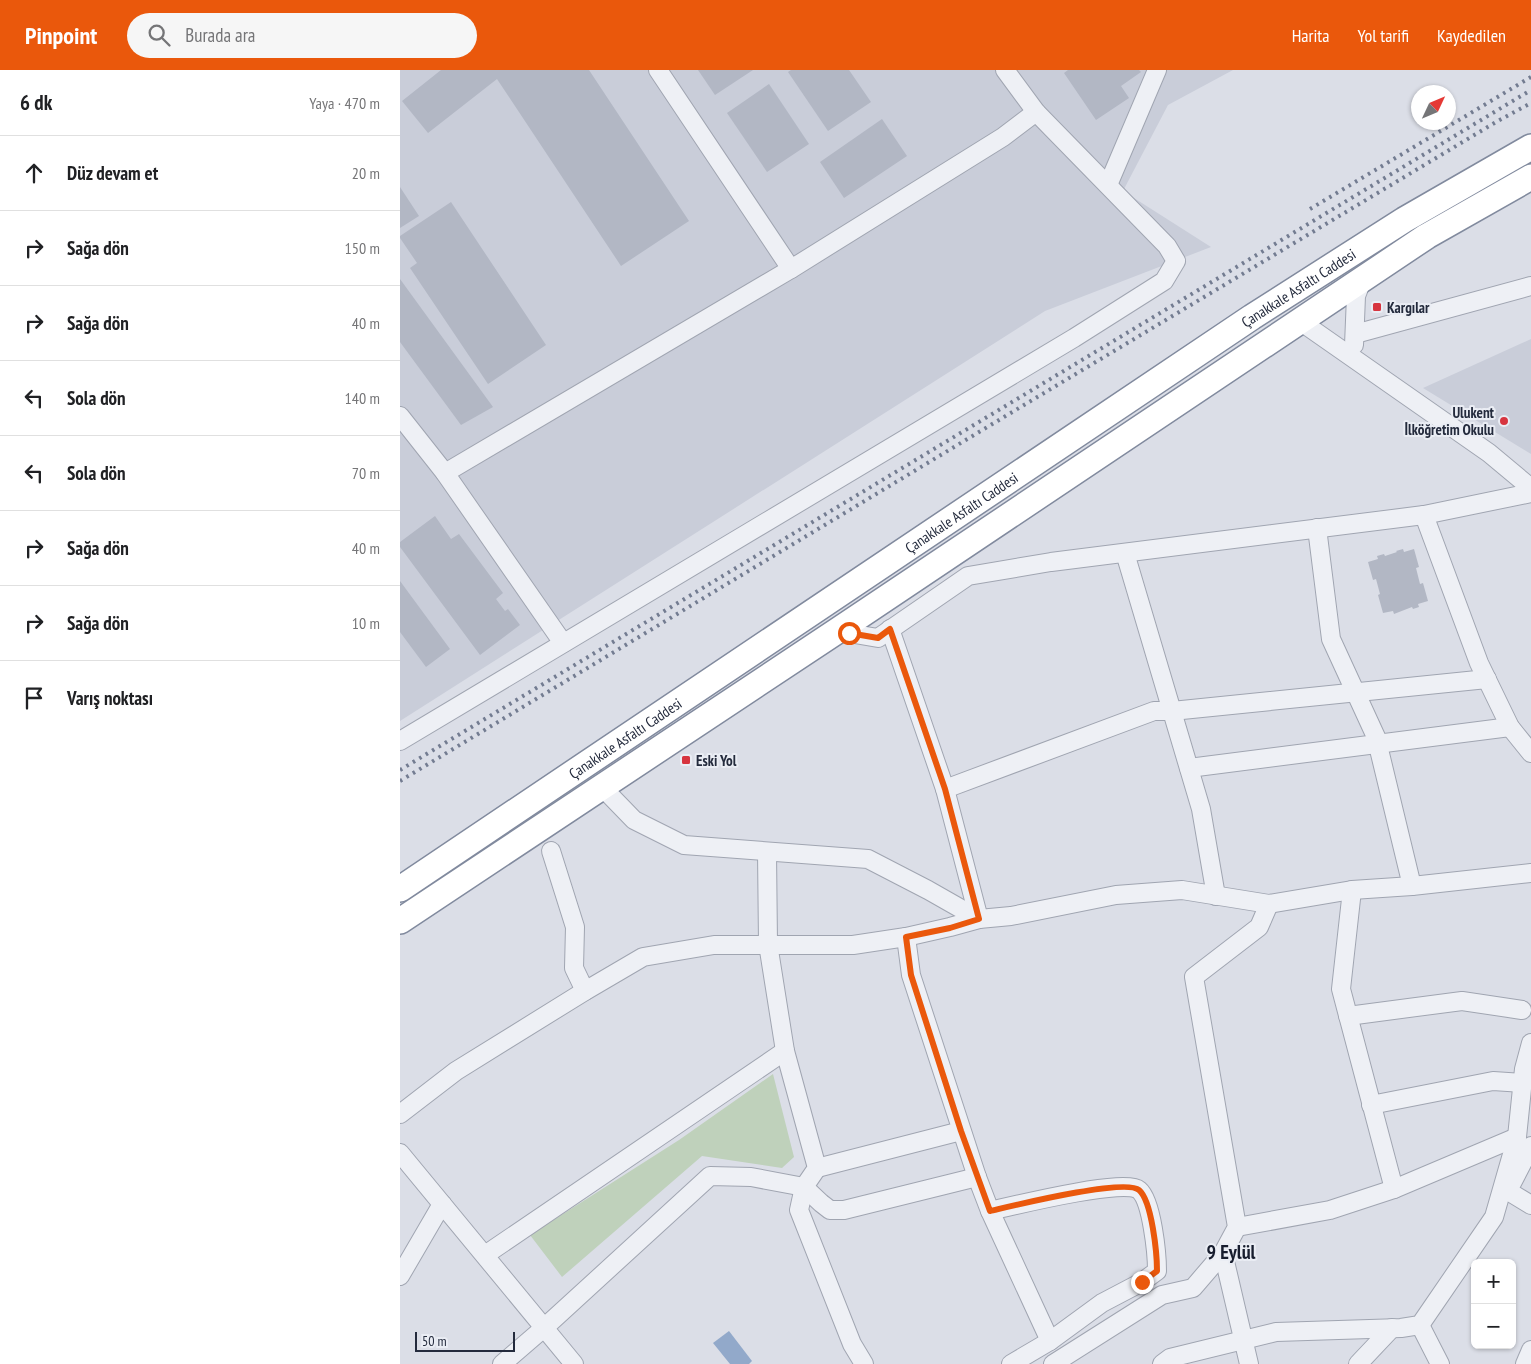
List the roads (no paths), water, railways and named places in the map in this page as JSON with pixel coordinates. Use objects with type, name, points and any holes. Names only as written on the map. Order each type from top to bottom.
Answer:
[{"type":"highway","name":"Çanakkale Asfaltı Caddesi","points":[[400,889],[1252,317],[1404,220],[1531,147]]},
{"type":"highway","points":[[400,921],[1427,236],[1531,177]]},
{"type":"street","points":[[658,70],[791,269]]},
{"type":"street","points":[[400,741],[1074,338],[1164,281],[1176,262],[1167,246],[1036,112],[1005,70]]},
{"type":"street","points":[[1108,185],[1157,70]]},
{"type":"street","points":[[445,473],[791,269],[1003,137],[1036,112]]},
{"type":"street","points":[[1354,358],[1356,296],[1364,278]]},
{"type":"street","points":[[1354,334],[1531,286]]},
{"type":"street","points":[[1300,321],[1490,453],[1531,488]]},
{"type":"street","points":[[400,416],[445,473],[563,643]]},
{"type":"street","points":[[837,631],[878,638],[968,576],[1051,562],[1424,515],[1531,493]]},
{"type":"street","points":[[1424,515],[1486,679],[1510,726],[1531,753]]},
{"type":"street","points":[[1317,528],[1331,639],[1376,737],[1412,886]]},
{"type":"street","points":[[1125,553],[1201,809],[1216,896]]},
{"type":"street","points":[[890,629],[945,789],[979,919]]},
{"type":"street","points":[[945,789],[1154,711],[1172,711],[1486,679]]},
{"type":"street","points":[[1189,768],[1510,726]]},
{"type":"street","points":[[602,787],[634,820],[684,845],[868,859],[979,919]]},
{"type":"street","points":[[551,850],[575,927],[574,968],[585,991]]},
{"type":"street","points":[[767,852],[768,944],[785,1051],[816,1168]]},
{"type":"street","points":[[400,1114],[456,1071],[585,991],[644,957],[714,945],[853,945],[906,937],[950,928],[979,919],[1011,916],[1116,895],[1182,890],[1269,904],[1352,890],[1412,886],[1531,873]]},
{"type":"street","points":[[1352,890],[1341,989],[1394,1189]]},
{"type":"street","points":[[1053,1364],[1162,1295],[1193,1288],[1223,1253],[1237,1226],[1194,977],[1258,927],[1269,904]]},
{"type":"street","points":[[906,937],[911,975],[961,1131],[990,1211],[1050,1341]]},
{"type":"street","points":[[1348,1016],[1462,1001],[1522,1010]]},
{"type":"street","points":[[1162,1364],[1170,1358],[1276,1332],[1392,1328],[1420,1325],[1494,1217],[1508,1191],[1524,1142],[1527,1079],[1524,1068],[1531,1043]]},
{"type":"street","points":[[485,1255],[785,1051]]},
{"type":"street","points":[[1371,1105],[1493,1082],[1527,1079]]},
{"type":"street","points":[[864,1364],[852,1344],[799,1210],[804,1187],[816,1168],[961,1131]]},
{"type":"street","points":[[1237,1226],[1330,1210],[1524,1142]]},
{"type":"street","points":[[1494,1217],[1524,1142]]},
{"type":"street","points":[[400,1153],[574,1364]]},
{"type":"street","points":[[502,1364],[710,1176],[751,1177],[804,1187],[830,1210],[844,1210],[978,1177]]},
{"type":"street","points":[[990,1211],[1048,1197],[1128,1186],[1135,1187],[1144,1195],[1154,1240],[1157,1271],[1142,1282],[1102,1303],[1050,1341],[1011,1364]]},
{"type":"street","points":[[1508,1191],[1531,1205]]},
{"type":"street","points":[[400,1276],[442,1204]]},
{"type":"street","points":[[1223,1253],[1249,1364]]},
{"type":"street","points":[[1420,1325],[1440,1364]]},
{"type":"street","points":[[1358,1364],[1392,1328]]},
{"type":"street","points":[[1525,1364],[1531,1350]]},
{"type":"water","points":[[729,1331],[752,1361],[749,1364],[730,1364],[713,1343]]},
{"type":"railway","points":[[1310,209],[1531,77]]},
{"type":"railway","points":[[400,770],[1531,90]]},
{"type":"railway","points":[[400,781],[1496,122],[1531,103]]},
{"type":"place","name":"Kargılar","points":[[1377,307]]},
{"type":"place","name":"Ulukent İlköğretim Okulu","points":[[1504,421]]},
{"type":"place","name":"Eski Yol","points":[[686,760]]},
{"type":"district","name":"9 Eylül","points":[[1231,1252]]}]
